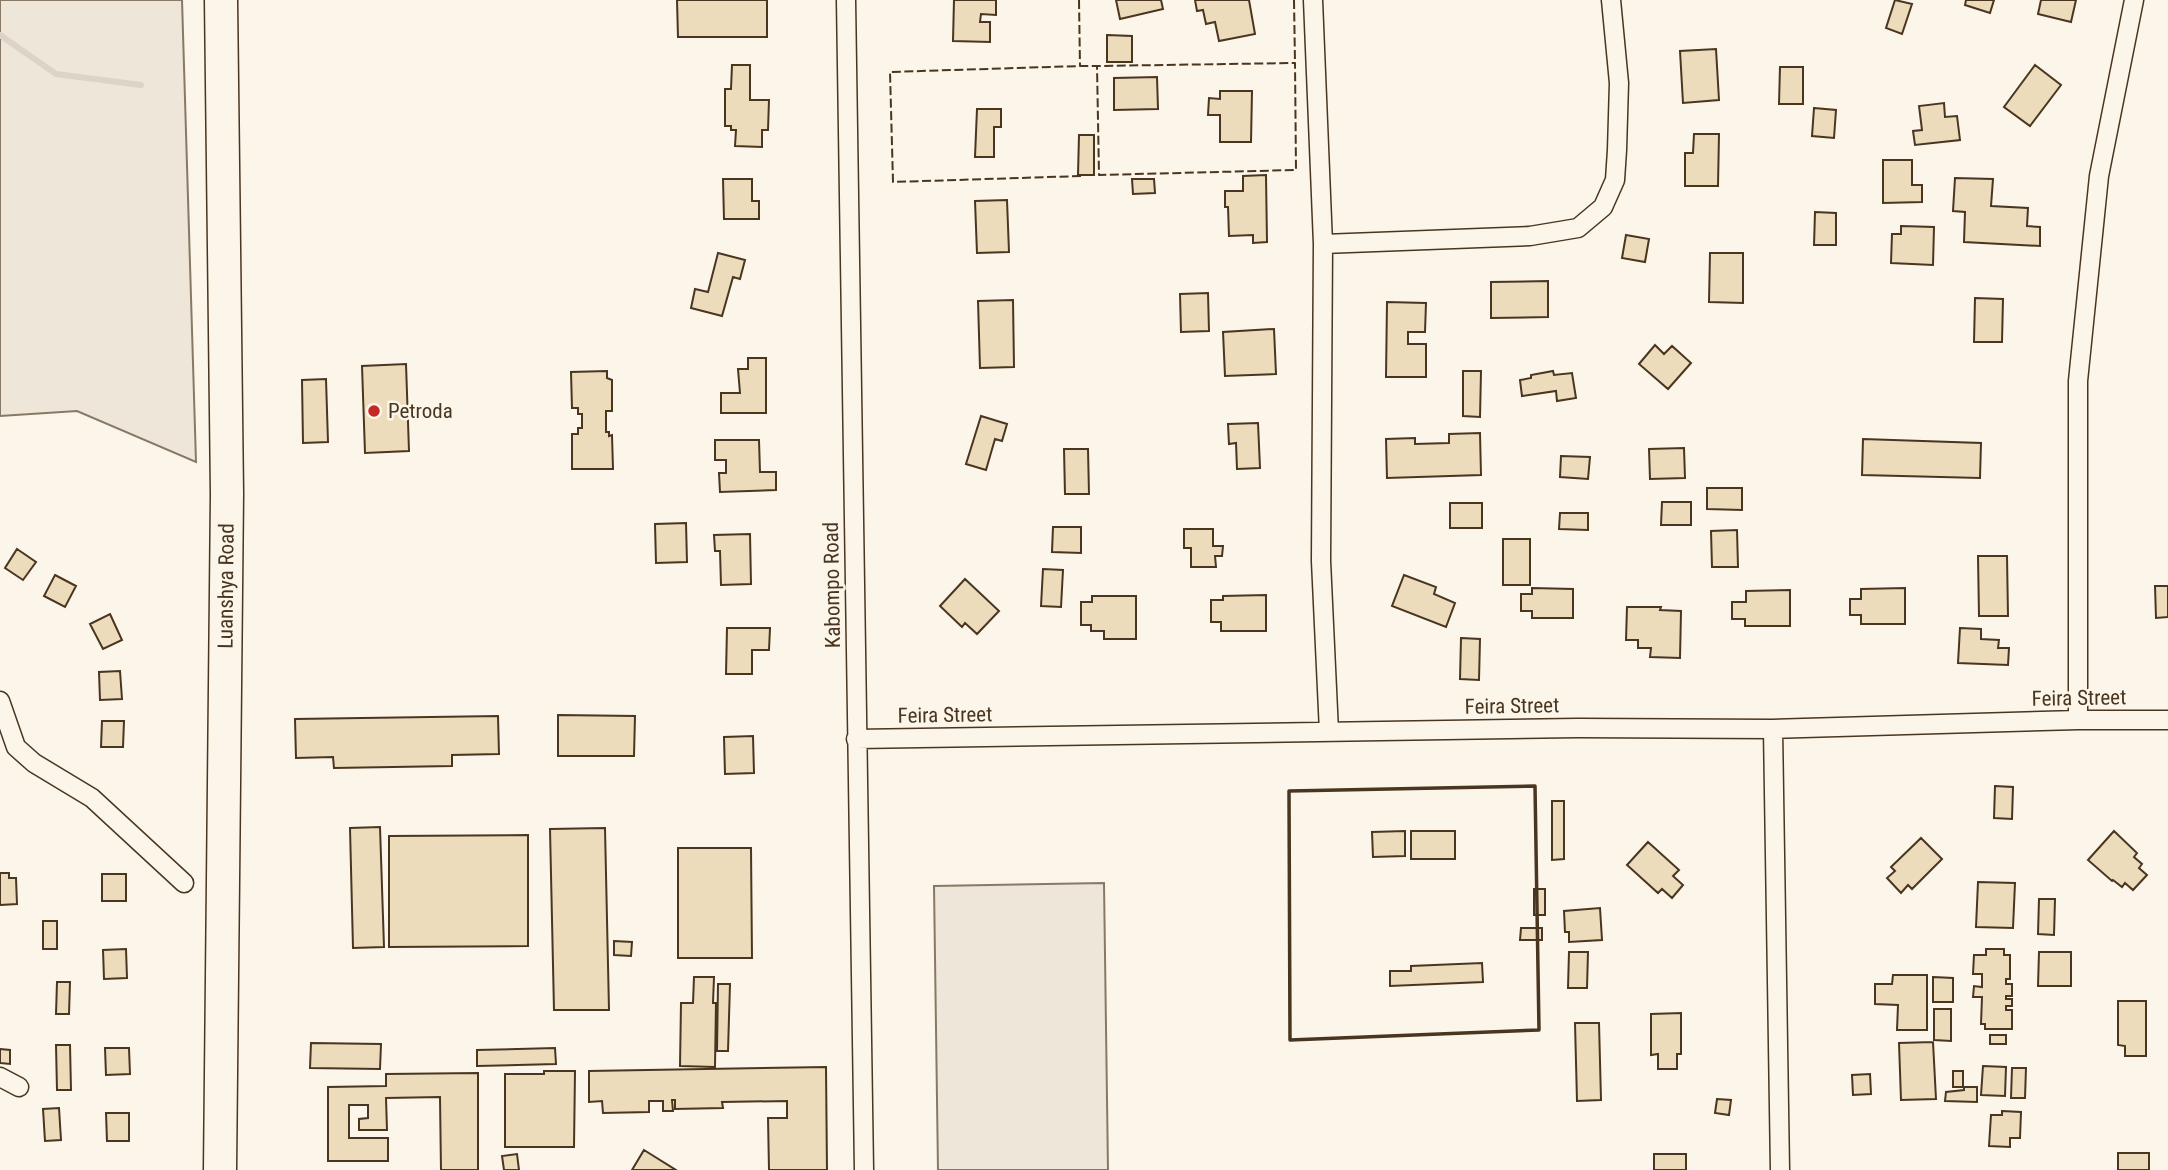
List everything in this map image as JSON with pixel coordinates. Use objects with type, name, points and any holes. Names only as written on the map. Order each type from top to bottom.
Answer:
[{"type":"highway","name":"Luanshya Road","points":[[220,1170],[227,494],[221,0]]},
{"type":"street","name":"Kabompo Road","points":[[846,0],[864,1170]]},
{"type":"street","points":[[1313,0],[1323,244],[1321,561],[1329,732]]},
{"type":"street","points":[[1323,244],[1530,236],[1578,228],[1603,207],[1615,180],[1617,137],[1619,83],[1611,0]]},
{"type":"street","points":[[2078,720],[2078,381],[2099,176],[2134,0]]},
{"type":"street","points":[[0,701],[8,745],[92,798],[184,883]]},
{"type":"street","name":"Feira Street","points":[[856,739],[1578,728],[1773,729],[2168,720]]},
{"type":"street","points":[[1773,729],[1780,1170]]},
{"type":"street","points":[[0,1077],[19,1087]]},
{"type":"shaded area","points":[[0,0],[182,0],[196,462],[77,411],[0,416]]},
{"type":"shaded area","points":[[1104,883],[1108,1170],[938,1170],[934,886]]},
{"type":"building","points":[[677,0],[767,0],[767,37],[678,37]]},
{"type":"building","points":[[954,0],[996,0],[996,15],[981,14],[980,22],[990,22],[990,42],[953,41]]},
{"type":"building","points":[[1116,0],[1161,0],[1163,9],[1120,19]]},
{"type":"building","points":[[1195,0],[1249,0],[1255,34],[1219,41],[1215,22],[1206,24],[1203,10],[1197,11]]},
{"type":"building","points":[[1895,0],[1912,4],[1902,34],[1886,28]]},
{"type":"building","points":[[1966,0],[1994,0],[1990,13],[1965,5]]},
{"type":"building","points":[[2041,0],[2076,0],[2071,22],[2038,14]]},
{"type":"building","points":[[1107,35],[1132,36],[1132,62],[1107,62]]},
{"type":"building","points":[[1716,49],[1719,100],[1683,103],[1680,51]]},
{"type":"building","points":[[732,65],[750,65],[750,100],[769,100],[768,130],[762,130],[762,147],[735,146],[736,130],[725,126],[725,89],[731,89]]},
{"type":"building","points":[[2035,65],[2061,85],[2030,126],[2004,107]]},
{"type":"building","points":[[1780,67],[1803,67],[1803,104],[1779,104]]},
{"type":"building","points":[[1157,77],[1158,109],[1114,110],[1114,78]]},
{"type":"building","points":[[1220,91],[1252,91],[1251,142],[1220,142],[1220,115],[1208,115],[1209,98],[1220,99]]},
{"type":"building","points":[[1944,103],[1945,117],[1957,116],[1960,140],[1915,145],[1913,131],[1922,130],[1919,106]]},
{"type":"building","points":[[1814,108],[1836,110],[1834,138],[1812,136]]},
{"type":"building","points":[[977,109],[1001,109],[1001,127],[994,127],[994,157],[975,157]]},
{"type":"building","points":[[1694,134],[1719,134],[1718,186],[1685,186],[1685,153],[1693,153]]},
{"type":"building","points":[[1079,135],[1094,135],[1094,175],[1078,175]]},
{"type":"building","points":[[1883,160],[1912,160],[1912,185],[1922,185],[1922,202],[1883,203]]},
{"type":"building","points":[[1266,175],[1267,242],[1253,243],[1253,235],[1229,236],[1225,191],[1243,191],[1243,176]]},
{"type":"building","points":[[1955,178],[1993,179],[1991,206],[2028,208],[2027,226],[2040,227],[2040,246],[1964,242],[1965,212],[1953,211]]},
{"type":"building","points":[[723,179],[752,179],[752,201],[759,201],[759,219],[724,219]]},
{"type":"building","points":[[1132,179],[1154,179],[1155,193],[1133,194]]},
{"type":"building","points":[[1007,200],[1009,252],[977,253],[975,201]]},
{"type":"building","points":[[1815,212],[1836,213],[1836,245],[1814,245]]},
{"type":"building","points":[[1901,226],[1934,227],[1933,265],[1891,263],[1892,234],[1901,234]]},
{"type":"building","points":[[1626,235],[1649,239],[1645,262],[1622,258]]},
{"type":"building","points":[[718,253],[745,260],[740,279],[733,277],[722,316],[691,308],[695,289],[708,292]]},
{"type":"building","points":[[1710,253],[1743,253],[1743,303],[1709,302]]},
{"type":"building","points":[[1548,281],[1548,317],[1491,318],[1491,282]]},
{"type":"building","points":[[1208,293],[1209,331],[1181,332],[1180,294]]},
{"type":"building","points":[[1975,298],[2003,299],[2002,342],[1974,342]]},
{"type":"building","points":[[1013,300],[1014,367],[980,368],[978,301]]},
{"type":"building","points":[[1387,302],[1426,303],[1425,332],[1408,332],[1408,344],[1426,344],[1426,377],[1386,377]]},
{"type":"building","points":[[1274,329],[1276,374],[1225,376],[1223,332]]},
{"type":"building","points":[[1655,345],[1664,354],[1672,346],[1691,363],[1668,389],[1639,364]]},
{"type":"building","points":[[748,358],[766,358],[766,413],[721,413],[721,393],[740,393],[738,369],[748,369]]},
{"type":"building","points":[[406,364],[409,451],[365,453],[362,366]]},
{"type":"building","points":[[607,371],[607,378],[612,380],[612,411],[606,411],[606,432],[609,432],[609,436],[612,435],[613,469],[572,469],[572,434],[578,434],[578,428],[582,428],[582,414],[578,414],[578,408],[572,408],[571,372]]},
{"type":"building","points":[[1463,371],[1481,371],[1480,417],[1463,416]]},
{"type":"building","points":[[1553,371],[1554,375],[1572,373],[1576,398],[1557,401],[1556,391],[1522,396],[1520,380]]},
{"type":"building","points":[[326,379],[328,442],[303,443],[302,380]]},
{"type":"building","points":[[981,416],[1007,424],[1002,441],[995,439],[986,470],[966,464]]},
{"type":"building","points":[[1258,423],[1260,468],[1237,469],[1236,443],[1229,444],[1228,424]]},
{"type":"building","points":[[1480,433],[1481,475],[1387,478],[1386,439],[1415,438],[1415,444],[1449,443],[1449,434]]},
{"type":"building","points":[[1863,439],[1981,443],[1980,478],[1862,475]]},
{"type":"building","points":[[715,440],[759,440],[760,472],[776,472],[776,490],[720,492],[719,473],[726,473],[726,460],[715,460]]},
{"type":"building","points":[[1684,448],[1685,478],[1650,479],[1649,449]]},
{"type":"building","points":[[1064,449],[1088,449],[1089,494],[1065,494]]},
{"type":"building","points":[[1561,456],[1590,457],[1588,479],[1560,477]]},
{"type":"building","points":[[1707,488],[1742,488],[1742,510],[1707,509]]},
{"type":"building","points":[[1662,502],[1691,502],[1691,525],[1661,525]]},
{"type":"building","points":[[1450,503],[1482,503],[1482,528],[1450,528]]},
{"type":"building","points":[[1560,513],[1588,513],[1588,530],[1559,529]]},
{"type":"building","points":[[686,523],[687,562],[656,563],[655,524]]},
{"type":"building","points":[[1053,527],[1081,527],[1081,553],[1052,552]]},
{"type":"building","points":[[1184,529],[1213,529],[1213,546],[1223,546],[1222,556],[1215,556],[1216,567],[1191,567],[1191,548],[1184,548]]},
{"type":"building","points":[[1737,530],[1738,567],[1712,567],[1711,531]]},
{"type":"building","points":[[750,534],[751,584],[721,585],[720,551],[715,551],[714,535]]},
{"type":"building","points":[[1503,539],[1530,539],[1530,585],[1503,585]]},
{"type":"building","points":[[17,549],[36,562],[23,580],[5,568]]},
{"type":"building","points":[[1978,556],[2007,556],[2008,616],[1979,616]]},
{"type":"building","points":[[1043,569],[1063,570],[1061,607],[1041,606]]},
{"type":"building","points":[[55,575],[76,586],[65,607],[44,596]]},
{"type":"building","points":[[1404,575],[1436,587],[1434,594],[1455,603],[1446,627],[1392,606]]},
{"type":"building","points":[[965,579],[999,611],[977,634],[965,623],[962,627],[940,606]]},
{"type":"building","points":[[2155,586],[2168,586],[2168,617],[2156,618]]},
{"type":"building","points":[[1532,588],[1573,589],[1573,618],[1532,618],[1532,611],[1521,611],[1521,594],[1532,594]]},
{"type":"building","points":[[1905,588],[1905,624],[1861,624],[1861,615],[1850,615],[1850,599],[1861,599],[1861,589]]},
{"type":"building","points":[[1790,590],[1790,626],[1745,626],[1745,619],[1732,619],[1732,602],[1746,602],[1746,591]]},
{"type":"building","points":[[1266,595],[1266,631],[1221,631],[1221,622],[1211,622],[1211,600],[1223,600],[1223,596]]},
{"type":"building","points":[[1092,596],[1136,596],[1136,639],[1104,639],[1104,631],[1091,631],[1091,625],[1081,625],[1081,602],[1092,602]]},
{"type":"building","points":[[1627,607],[1661,607],[1660,610],[1681,611],[1680,658],[1650,657],[1651,648],[1638,648],[1638,640],[1626,640]]},
{"type":"building","points":[[110,614],[122,640],[103,649],[90,624]]},
{"type":"building","points":[[727,628],[770,628],[769,650],[752,650],[752,674],[726,674]]},
{"type":"building","points":[[1960,628],[1981,629],[1981,639],[1999,640],[1998,648],[2009,648],[2008,665],[1958,663]]},
{"type":"building","points":[[1461,638],[1480,639],[1479,680],[1460,679]]},
{"type":"building","points":[[120,671],[122,699],[100,700],[99,672]]},
{"type":"building","points":[[558,715],[635,716],[634,756],[558,756]]},
{"type":"building","points":[[498,716],[499,754],[452,755],[452,766],[334,768],[333,757],[296,758],[295,719]]},
{"type":"building","points":[[102,721],[124,721],[123,747],[101,747]]},
{"type":"building","points":[[753,736],[754,773],[725,774],[724,737]]},
{"type":"building","points":[[1995,786],[2013,787],[2012,819],[1994,818]]},
{"type":"building","points":[[1552,801],[1564,801],[1564,859],[1552,860]]},
{"type":"building","points":[[380,827],[384,947],[353,948],[350,828]]},
{"type":"building","points":[[605,828],[609,1010],[554,1010],[550,829]]},
{"type":"building","points":[[1405,831],[1405,856],[1373,857],[1372,832]]},
{"type":"building","points":[[1411,831],[1455,831],[1455,859],[1411,859]]},
{"type":"building","points":[[2114,831],[2137,853],[2134,857],[2142,864],[2139,868],[2147,875],[2133,890],[2125,883],[2122,887],[2112,881],[2088,860]]},
{"type":"building","points":[[528,835],[528,946],[389,947],[389,836]]},
{"type":"building","points":[[1921,838],[1942,859],[1912,889],[1908,885],[1901,893],[1887,878],[1895,871],[1891,867]]},
{"type":"building","points":[[1648,842],[1679,870],[1673,876],[1683,885],[1672,898],[1662,889],[1658,893],[1627,865]]},
{"type":"building","points":[[678,848],[751,848],[752,958],[678,958]]},
{"type":"building","points":[[0,873],[9,873],[9,878],[16,878],[17,904],[0,905]]},
{"type":"building","points":[[102,874],[126,874],[126,901],[102,901]]},
{"type":"building","points":[[1978,882],[2015,883],[2013,928],[1976,927]]},
{"type":"building","points":[[1534,889],[1545,889],[1545,915],[1534,915]]},
{"type":"building","points":[[2039,899],[2055,899],[2054,935],[2038,934]]},
{"type":"building","points":[[1600,908],[1602,940],[1569,942],[1569,932],[1565,932],[1564,911]]},
{"type":"building","points":[[43,921],[57,921],[57,949],[43,949]]},
{"type":"building","points":[[1521,928],[1542,928],[1542,940],[1520,940]]},
{"type":"building","points":[[614,941],[632,942],[631,956],[614,955]]},
{"type":"building","points":[[126,949],[127,978],[104,979],[103,950]]},
{"type":"building","points":[[1986,949],[2004,949],[2004,955],[2010,955],[2010,979],[2006,979],[2006,984],[2012,984],[2012,996],[2006,996],[2006,999],[2012,999],[2012,1006],[2006,1006],[2006,1010],[2012,1010],[2012,1029],[1985,1029],[1985,1024],[1981,1024],[1982,997],[1973,997],[1974,986],[1982,987],[1982,974],[1973,974],[1974,955],[1986,955]]},
{"type":"building","points":[[1569,952],[1588,952],[1587,988],[1568,988]]},
{"type":"building","points":[[2039,952],[2071,952],[2071,986],[2038,986]]},
{"type":"building","points":[[1482,963],[1483,982],[1390,986],[1390,971],[1411,971],[1411,966]]},
{"type":"building","points":[[1893,975],[1927,975],[1927,1030],[1897,1030],[1898,1005],[1875,1004],[1875,984],[1892,984]]},
{"type":"building","points":[[694,977],[714,977],[715,1067],[680,1066],[681,1003],[693,1003]]},
{"type":"building","points":[[1933,977],[1953,978],[1953,1002],[1933,1002]]},
{"type":"building","points":[[57,982],[70,982],[69,1014],[56,1014]]},
{"type":"building","points":[[718,984],[730,984],[728,1051],[717,1051]]},
{"type":"building","points":[[2118,1001],[2146,1001],[2146,1056],[2125,1056],[2125,1046],[2118,1045]]},
{"type":"building","points":[[1934,1009],[1951,1009],[1951,1041],[1934,1040]]},
{"type":"building","points":[[1681,1013],[1681,1054],[1677,1054],[1677,1069],[1658,1069],[1658,1054],[1651,1055],[1651,1014]]},
{"type":"building","points":[[1575,1023],[1599,1023],[1601,1100],[1577,1101]]},
{"type":"building","points":[[1990,1035],[2006,1035],[2006,1044],[1990,1044]]},
{"type":"building","points":[[1933,1042],[1936,1099],[1901,1100],[1899,1043]]},
{"type":"building","points":[[311,1043],[381,1044],[380,1069],[310,1068]]},
{"type":"building","points":[[56,1045],[70,1045],[71,1090],[57,1090]]},
{"type":"building","points":[[105,1048],[129,1048],[130,1074],[106,1075]]},
{"type":"building","points":[[555,1048],[556,1064],[477,1066],[477,1050]]},
{"type":"building","points":[[0,1049],[10,1050],[10,1064],[0,1063]]},
{"type":"building","points":[[1983,1066],[2006,1067],[2005,1096],[1981,1095]]},
{"type":"building","points":[[826,1067],[827,1170],[769,1170],[768,1118],[787,1118],[787,1101],[722,1102],[723,1108],[675,1109],[675,1100],[672,1100],[673,1111],[663,1111],[663,1101],[649,1101],[649,1112],[603,1113],[602,1101],[589,1102],[589,1071]]},
{"type":"building","points":[[2012,1068],[2026,1068],[2025,1098],[2011,1098]]},
{"type":"building","points":[[544,1071],[575,1071],[574,1147],[505,1147],[505,1074],[544,1074]]},
{"type":"building","points":[[1953,1071],[1963,1071],[1963,1087],[1953,1087]]},
{"type":"building","points":[[478,1073],[478,1170],[441,1170],[440,1097],[386,1098],[387,1130],[359,1130],[359,1119],[368,1118],[368,1105],[349,1105],[349,1138],[388,1138],[388,1161],[328,1161],[328,1087],[386,1086],[386,1074]]},
{"type":"building","points":[[1870,1074],[1871,1094],[1853,1095],[1852,1075]]},
{"type":"building","points":[[1964,1087],[1977,1087],[1977,1102],[1945,1101],[1946,1092],[1964,1090]]},
{"type":"building","points":[[1717,1099],[1731,1100],[1729,1115],[1715,1113]]},
{"type":"building","points":[[59,1108],[61,1140],[45,1141],[43,1109]]},
{"type":"building","points":[[2002,1111],[2021,1112],[2020,1138],[2010,1138],[2010,1147],[1989,1146],[1991,1115],[2002,1115]]},
{"type":"building","points":[[106,1113],[129,1113],[129,1141],[107,1141]]},
{"type":"building","points":[[644,1150],[676,1170],[632,1170]]},
{"type":"building","points":[[2118,1153],[2149,1153],[2149,1170],[2118,1170]]},
{"type":"building","points":[[517,1154],[519,1170],[504,1170],[502,1156]]},
{"type":"building","points":[[1654,1154],[1686,1154],[1686,1170],[1654,1170]]},
{"type":"waterway","points":[[0,35],[56,74],[141,85]]},
{"type":"fence","points":[[1079,0],[1080,66]]},
{"type":"fence","points":[[1294,0],[1295,63]]},
{"type":"fence","points":[[1081,176],[893,182],[890,72],[1080,66],[1295,63],[1296,170],[1099,175],[1097,66]]},
{"type":"wall","points":[[1535,786],[1539,1030],[1290,1040],[1289,791],[1535,786]]},
{"type":"place","name":"Petroda","points":[[374,411]]}]
